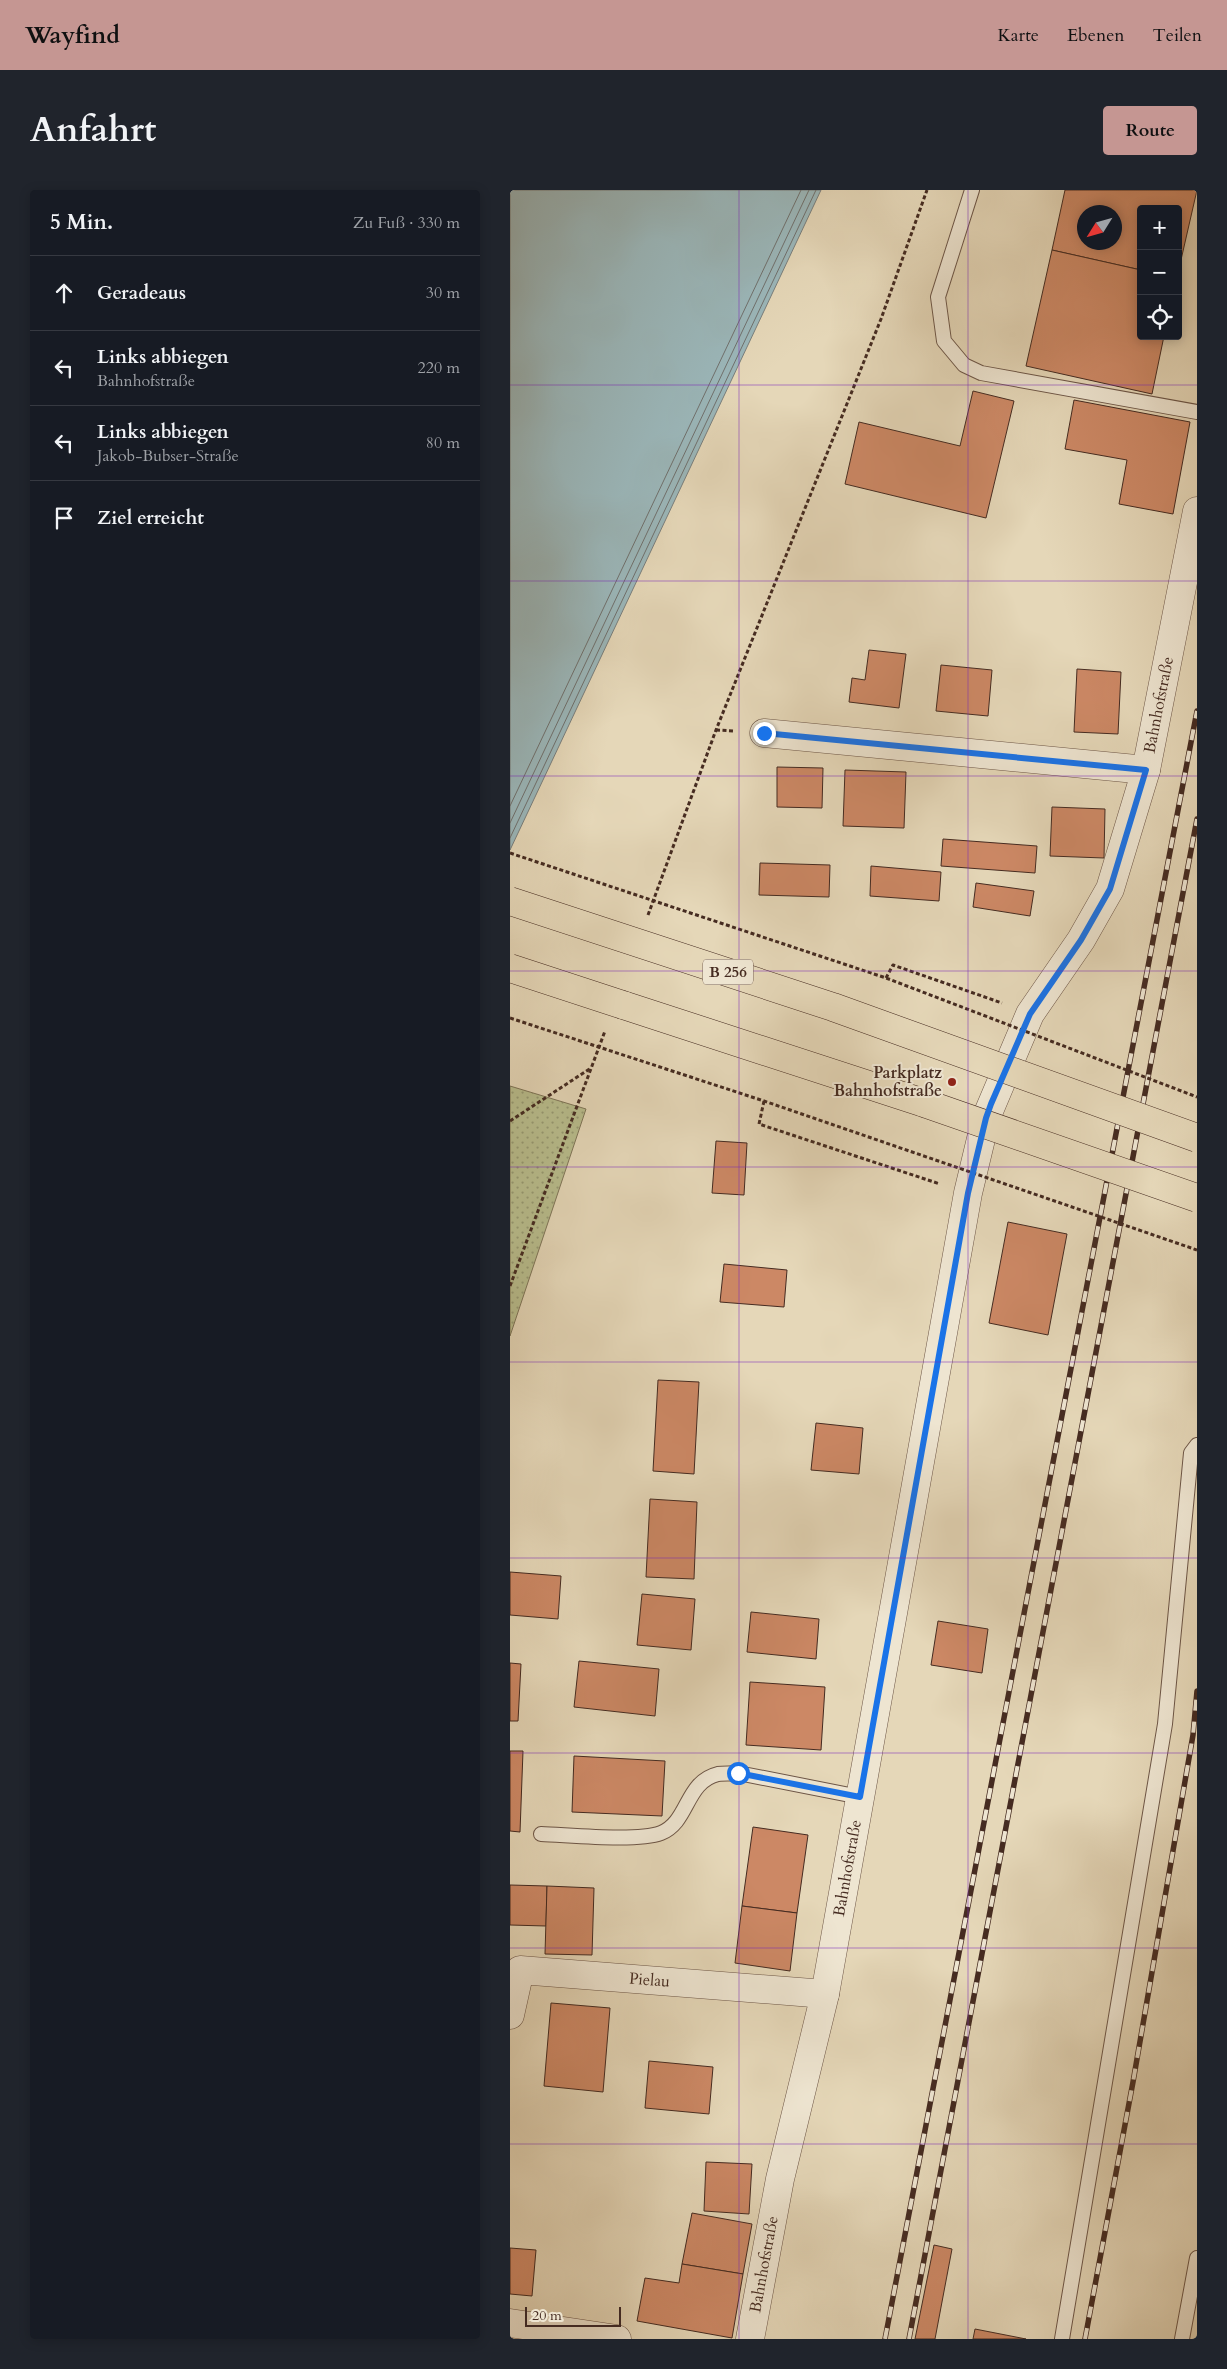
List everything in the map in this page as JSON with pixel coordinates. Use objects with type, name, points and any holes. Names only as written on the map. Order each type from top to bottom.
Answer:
[{"type":"highway","name":"B 256","points":[[510,901],[833,1007],[1197,1138]]},
{"type":"highway","points":[[510,968],[924,1103],[1197,1198]]},
{"type":"street","name":"Bahnhofstraße","points":[[750,2339],[780,2179],[825,1994],[968,1193],[986,1118],[1030,1014],[1081,940],[1110,889],[1146,770],[1197,511]]},
{"type":"street","points":[[764,733],[1146,770]]},
{"type":"street","name":"Pielau","points":[[510,2015],[520,1970],[825,1994]]},
{"type":"street","points":[[510,2323],[617,2339]]},
{"type":"lane","points":[[972,190],[938,298],[944,341],[964,365],[981,373],[1197,412]]},
{"type":"lane","points":[[1062,2339],[1165,1724],[1191,1453],[1197,1445]]},
{"type":"lane","points":[[541,1834],[645,1837],[662,1832],[681,1815],[689,1796],[702,1781],[718,1774],[738,1773],[860,1797]]},
{"type":"lane","points":[[1182,2339],[1197,2258]]},
{"type":"path","points":[[645,922],[716,730],[881,319],[926,190]]},
{"type":"path","points":[[510,854],[886,978],[1197,1097]]},
{"type":"path","points":[[886,978],[893,965],[983,995]]},
{"type":"path","points":[[510,1018],[764,1101],[1197,1250]]},
{"type":"path","points":[[510,1286],[608,1022]]},
{"type":"path","points":[[510,1121],[592,1068]]},
{"type":"path","points":[[764,1101],[759,1124],[968,1193]]},
{"type":"green space","points":[[510,1086],[586,1109],[510,1336]]},
{"type":"water","points":[[510,190],[821,190],[510,850]]},
{"type":"building","points":[[1065,190],[1197,190],[1182,256],[1182,205],[1137,205],[1137,269],[1052,250]]},
{"type":"building","points":[[1052,250],[1137,269],[1137,340],[1163,340],[1152,394],[1026,366]]},
{"type":"building","points":[[973,391],[1014,401],[986,518],[845,484],[859,422],[960,446]]},
{"type":"building","points":[[1074,400],[1190,422],[1173,514],[1119,504],[1127,460],[1065,449]]},
{"type":"building","points":[[869,650],[906,654],[899,708],[849,702],[852,678],[865,680]]},
{"type":"building","points":[[941,665],[992,670],[988,716],[936,711]]},
{"type":"building","points":[[1077,669],[1121,672],[1118,734],[1074,732]]},
{"type":"building","points":[[777,767],[823,768],[822,808],[777,807]]},
{"type":"building","points":[[845,770],[906,772],[904,828],[843,826]]},
{"type":"building","points":[[1052,807],[1105,809],[1104,858],[1050,856]]},
{"type":"building","points":[[943,839],[1037,846],[1035,873],[941,866]]},
{"type":"building","points":[[760,863],[830,865],[829,897],[759,895]]},
{"type":"building","points":[[871,866],[941,872],[939,901],[870,896]]},
{"type":"building","points":[[976,883],[1034,891],[1030,916],[973,907]]},
{"type":"building","points":[[716,1141],[747,1143],[744,1195],[712,1193]]},
{"type":"building","points":[[1008,1222],[1067,1234],[1048,1335],[989,1323]]},
{"type":"building","points":[[724,1264],[787,1270],[784,1307],[720,1302]]},
{"type":"building","points":[[658,1380],[699,1382],[694,1474],[653,1471]]},
{"type":"building","points":[[816,1423],[863,1428],[859,1474],[811,1470]]},
{"type":"building","points":[[650,1499],[697,1502],[694,1579],[646,1577]]},
{"type":"building","points":[[510,1572],[561,1576],[558,1619],[510,1615]]},
{"type":"building","points":[[642,1594],[695,1599],[691,1650],[637,1645]]},
{"type":"building","points":[[751,1612],[819,1619],[816,1659],[747,1652]]},
{"type":"building","points":[[938,1621],[988,1629],[982,1673],[931,1665]]},
{"type":"building","points":[[579,1661],[659,1669],[655,1716],[574,1707]]},
{"type":"building","points":[[510,1663],[521,1664],[518,1721],[510,1721]]},
{"type":"building","points":[[750,1682],[825,1687],[821,1750],[746,1745]]},
{"type":"building","points":[[510,1751],[523,1751],[520,1832],[510,1831]]},
{"type":"building","points":[[574,1756],[665,1761],[662,1816],[572,1812]]},
{"type":"building","points":[[753,1827],[808,1835],[797,1913],[742,1906]]},
{"type":"building","points":[[510,1885],[547,1886],[546,1926],[510,1925]]},
{"type":"building","points":[[547,1886],[594,1888],[592,1955],[545,1954]]},
{"type":"building","points":[[742,1906],[797,1913],[790,1971],[735,1963]]},
{"type":"building","points":[[551,2003],[610,2008],[603,2092],[544,2086]]},
{"type":"building","points":[[649,2061],[713,2067],[709,2114],[645,2108]]},
{"type":"building","points":[[706,2162],[752,2164],[749,2214],[704,2211]]},
{"type":"building","points":[[692,2213],[752,2224],[743,2274],[682,2264]]},
{"type":"building","points":[[934,2245],[952,2249],[935,2339],[915,2339]]},
{"type":"building","points":[[510,2248],[536,2250],[532,2296],[510,2294]]},
{"type":"building","points":[[682,2264],[743,2274],[732,2338],[637,2321],[645,2278],[679,2283]]},
{"type":"building","points":[[975,2329],[1026,2339],[973,2339]]},
{"type":"railway","points":[[885,2339],[1197,711]]},
{"type":"railway","points":[[909,2339],[1197,819]]},
{"type":"railway","points":[[1085,2339],[1133,2082],[1193,1735],[1197,1691]]},
{"type":"place","name":"Parkplatz Bahnhofstraße","points":[[952,1082]]},
{"type":"route","points":[[738,1773],[860,1797],[968,1193],[986,1118],[1030,1014],[1081,940],[1110,889],[1146,770],[764,733]]}]
